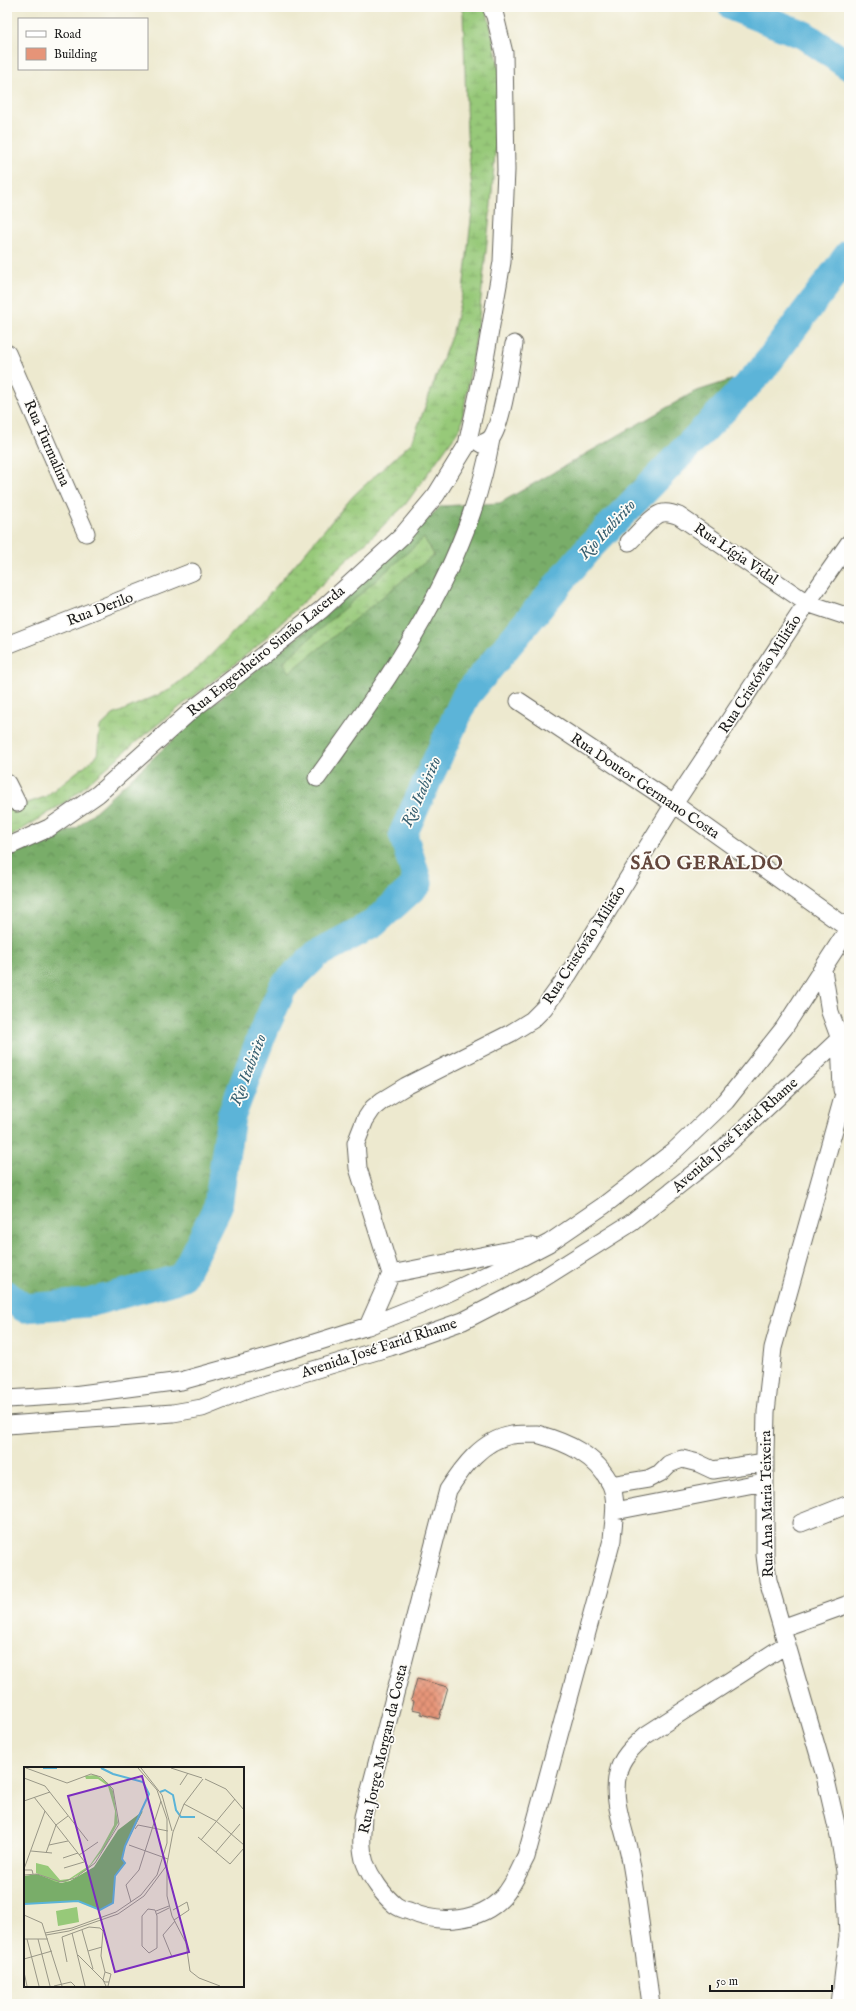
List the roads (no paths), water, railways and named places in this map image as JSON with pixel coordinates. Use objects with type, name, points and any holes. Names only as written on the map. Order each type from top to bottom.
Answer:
[{"type":"street","name":"Rua Engenheiro Simão Lacerda","points":[[7,847],[49,828],[98,794],[192,710],[321,610],[401,537],[436,495],[467,445],[482,376],[502,262],[506,170],[504,54],[495,16],[491,7]]},
{"type":"street","points":[[317,778],[377,696],[416,634],[466,533],[487,462],[491,439],[503,402],[514,344]]},
{"type":"street","name":"Rua Turmalina","points":[[7,353],[86,532]]},
{"type":"street","points":[[467,445],[482,444],[491,439]]},
{"type":"street","name":"Rua Lígia Vidal","points":[[629,542],[656,515],[670,513],[679,516],[807,602],[849,617]]},
{"type":"street","name":"Rua Cristóvão Militão","points":[[391,1274],[358,1168],[356,1143],[365,1120],[373,1108],[383,1100],[406,1086],[511,1033],[532,1020],[544,1008],[568,975],[674,804],[807,602],[849,543]]},
{"type":"street","name":"Rua Derilo","points":[[7,645],[192,572]]},
{"type":"street","name":"Rua Doutor Germano Costa","points":[[519,701],[674,804],[849,929]]},
{"type":"street","points":[[7,783],[17,804]]},
{"type":"street","points":[[7,1399],[73,1395],[181,1381],[282,1353],[368,1326],[434,1300],[549,1243],[603,1206],[674,1150],[726,1101],[784,1028],[824,970],[849,929]]},
{"type":"street","points":[[824,970],[830,1012],[844,1034],[842,1102]]},
{"type":"street","name":"Avenida José Farid Rhame","points":[[7,1425],[173,1413],[202,1408],[248,1390],[390,1347],[463,1321],[531,1286],[631,1223],[714,1158],[844,1034]]},
{"type":"street","name":"Rua Ana Maria Teixeira","points":[[840,2004],[848,1936],[846,1893],[840,1841],[825,1776],[768,1580],[765,1555],[764,1482],[766,1412],[774,1348],[794,1267],[849,1076]]},
{"type":"street","points":[[368,1326],[391,1274],[549,1243]]},
{"type":"street","name":"Rua Jorge Morgan da Costa","points":[[537,1434],[562,1441],[582,1452],[602,1471],[611,1485],[615,1511],[612,1540],[526,1856],[515,1879],[503,1897],[487,1909],[469,1917],[444,1920],[418,1916],[396,1906],[378,1886],[365,1863],[361,1843],[363,1818],[448,1490],[463,1467],[485,1446],[511,1435],[537,1434]]},
{"type":"street","points":[[611,1485],[648,1479],[660,1473],[669,1464],[682,1460],[698,1463],[713,1470],[765,1462]]},
{"type":"street","points":[[615,1511],[764,1482]]},
{"type":"street","points":[[801,1523],[849,1504]]},
{"type":"street","points":[[651,2004],[630,1856],[616,1799],[616,1785],[621,1764],[634,1745],[646,1735],[784,1636],[849,1604]]},
{"type":"waterway","name":"Rio Itabirito","points":[[733,7],[804,35],[849,66]]},
{"type":"waterway","name":"Rio Itabirito","points":[[7,1295],[24,1308],[88,1303],[182,1278],[218,1206],[231,1117],[262,1035],[283,987],[317,954],[373,924],[418,883],[403,834],[466,696],[586,551],[762,370],[849,254]]},
{"type":"district","name":"SÃO GERALDO","points":[[707,864]]}]
